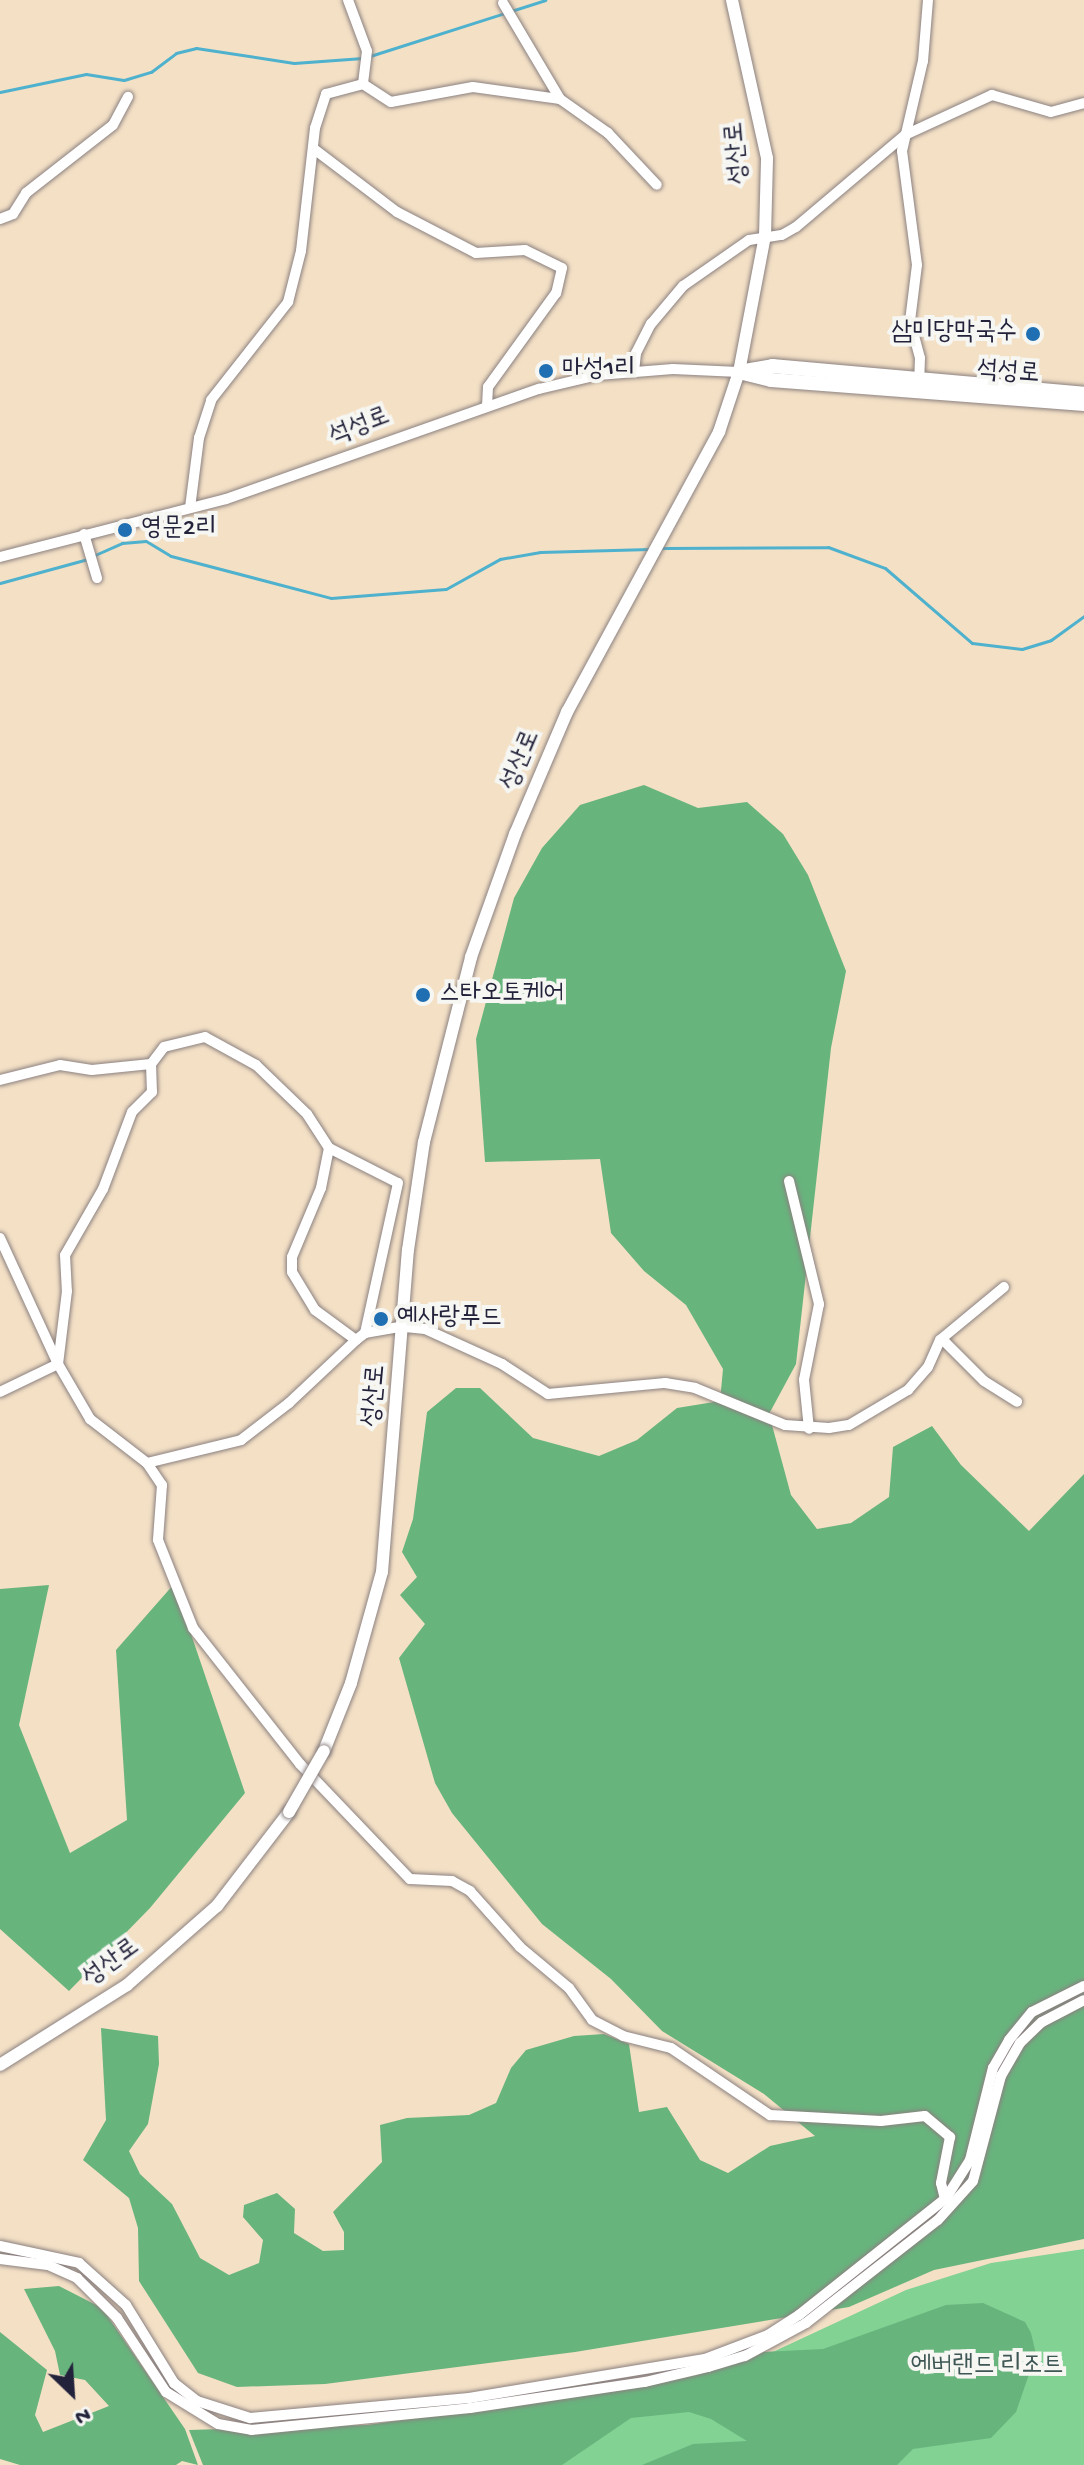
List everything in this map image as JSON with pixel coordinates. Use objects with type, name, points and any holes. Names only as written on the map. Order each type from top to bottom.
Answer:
[{"type":"highway","name":"석성로","points":[[739,372],[771,380],[1084,394]]},
{"type":"highway","name":"석성로","points":[[919,385],[1084,404]]},
{"type":"main road","name":"성산로","points":[[0,2065],[150,1965],[217,1906],[289,1812],[324,1751],[351,1683],[382,1572],[405,1326],[408,1250],[424,1142],[471,957],[515,834],[561,726],[641,571],[719,432],[739,372],[765,236],[767,158],[732,0]]},
{"type":"street","points":[[348,0],[367,51],[363,84]]},
{"type":"street","points":[[919,385],[920,358],[910,321],[917,265],[904,136],[923,61],[928,0]]},
{"type":"street","points":[[504,6],[560,99],[608,133],[657,185]]},
{"type":"street","points":[[190,508],[199,438],[211,400],[288,302],[301,251],[320,106],[326,94],[363,84],[391,102],[473,87],[560,99]]},
{"type":"street","points":[[634,372],[636,353],[651,324],[683,286],[733,249],[765,236],[782,235],[796,227],[904,136],[992,95],[1051,112],[1084,103]]},
{"type":"street","points":[[0,219],[13,214],[26,193],[113,125],[128,97]]},
{"type":"street","points":[[314,149],[397,212],[476,253],[525,250],[562,268],[556,293],[488,387],[487,406]]},
{"type":"street","name":"석성로","points":[[0,557],[190,508],[347,460],[487,406],[598,375],[739,372]]},
{"type":"street","points":[[84,534],[97,578]]},
{"type":"street","points":[[58,1364],[67,1291],[65,1255],[103,1189],[132,1112],[152,1092],[151,1064],[164,1047],[205,1037],[256,1065],[285,1090],[329,1148],[398,1183],[365,1333]]},
{"type":"street","points":[[0,1080],[60,1065],[92,1070],[151,1064]]},
{"type":"street","points":[[329,1148],[321,1188],[292,1257],[292,1272],[315,1310],[356,1340]]},
{"type":"street","points":[[789,1181],[819,1304],[804,1380],[809,1429]]},
{"type":"street","points":[[0,1238],[58,1364],[90,1419],[147,1463],[162,1485],[158,1540],[193,1628],[300,1764],[410,1879],[452,1881],[470,1891],[520,1947],[569,1988],[592,2020],[623,2036],[671,2048],[770,2115],[881,2121],[925,2116],[941,2125],[950,2137],[941,2183],[945,2199]]},
{"type":"street","points":[[147,1463],[241,1440],[289,1403],[365,1333],[405,1326],[425,1329],[490,1358],[548,1394],[665,1383],[695,1388],[785,1425],[809,1429],[849,1425],[883,1408],[928,1367],[942,1339],[1004,1287]]},
{"type":"street","points":[[942,1339],[984,1381],[1017,1402]]},
{"type":"street","points":[[0,1392],[58,1364]]},
{"type":"street","points":[[0,2246],[79,2263],[126,2305],[174,2383],[197,2401],[250,2418],[469,2398],[705,2359],[768,2335],[799,2315],[945,2199],[970,2160],[993,2068],[1009,2040],[1032,2012],[1084,1986]]},
{"type":"street","points":[[0,2259],[48,2265],[77,2278],[117,2318],[166,2392],[192,2412],[229,2426],[251,2430],[470,2408],[683,2373],[770,2345],[938,2220],[973,2181],[1001,2076],[1020,2043],[1042,2022],[1084,2000]]},
{"type":"green space","points":[[644,785],[698,808],[747,802],[783,834],[808,875],[846,971],[831,1048],[796,1364],[769,1414],[791,1495],[817,1529],[851,1523],[889,1497],[893,1447],[932,1426],[961,1465],[1029,1531],[1084,1474],[1084,2239],[934,2270],[849,2307],[575,2352],[325,2384],[237,2387],[198,2373],[139,2281],[138,2228],[129,2198],[83,2160],[106,2120],[101,2028],[158,2036],[159,2064],[148,2124],[129,2151],[140,2174],[172,2204],[200,2258],[229,2275],[259,2263],[263,2240],[243,2217],[244,2205],[277,2193],[295,2209],[294,2233],[323,2251],[344,2250],[344,2232],[333,2212],[382,2162],[380,2125],[407,2118],[469,2115],[496,2103],[511,2068],[526,2050],[574,2036],[604,2034],[629,2044],[639,2112],[667,2107],[700,2160],[728,2173],[770,2146],[815,2136],[764,2094],[662,2031],[611,1979],[542,1924],[452,1813],[435,1783],[399,1658],[425,1624],[400,1595],[417,1577],[402,1552],[413,1519],[427,1412],[456,1388],[480,1388],[533,1438],[599,1456],[637,1440],[677,1408],[720,1401],[723,1369],[686,1305],[644,1271],[611,1233],[600,1159],[485,1162],[476,1039],[514,898],[542,848],[580,805]]},
{"type":"green space","points":[[174,1584],[245,1793],[150,1908],[69,1991],[0,1929],[0,1589],[49,1585],[19,1725],[70,1853],[127,1820],[116,1650]]},
{"type":"green space","name":"에버랜드 리조트","points":[[1084,2249],[1084,2465],[228,2465],[689,2383],[747,2364],[906,2290],[991,2263]]},
{"type":"green space","points":[[59,2286],[102,2308],[185,2429],[198,2465],[182,2461],[176,2465],[20,2465],[0,2459],[0,2332],[47,2370],[35,2415],[43,2432],[109,2406],[85,2380],[60,2375],[55,2351],[24,2289]]},
{"type":"green space","name":"에버랜드 리조트","points":[[983,2303],[1025,2322],[1031,2333],[1036,2354],[1016,2412],[991,2438],[913,2449],[897,2465],[642,2465],[693,2444],[747,2441],[711,2419],[689,2412],[631,2418],[562,2465],[203,2465],[189,2430],[367,2425],[646,2386],[697,2375],[762,2352],[823,2349],[946,2305]]},
{"type":"waterway","points":[[370,56],[545,0]]},
{"type":"waterway","points":[[0,92],[86,74],[124,80],[151,72],[176,53],[196,48],[294,63],[363,58]]},
{"type":"waterway","points":[[95,555],[122,543],[146,541],[171,556],[331,598],[446,589],[500,559],[540,552],[650,549]]},
{"type":"waterway","points":[[662,548],[828,547],[885,568],[972,643],[1022,649],[1051,640],[1084,616]]},
{"type":"waterway","points":[[0,583],[88,559]]},
{"type":"place","name":"삼미당막국수","points":[[1033,334]]},
{"type":"place","name":"마성1리","points":[[546,371]]},
{"type":"place","name":"영문2리","points":[[125,530]]},
{"type":"place","name":"스타오토케어","points":[[423,995]]},
{"type":"place","name":"예사랑푸드","points":[[381,1319]]}]
